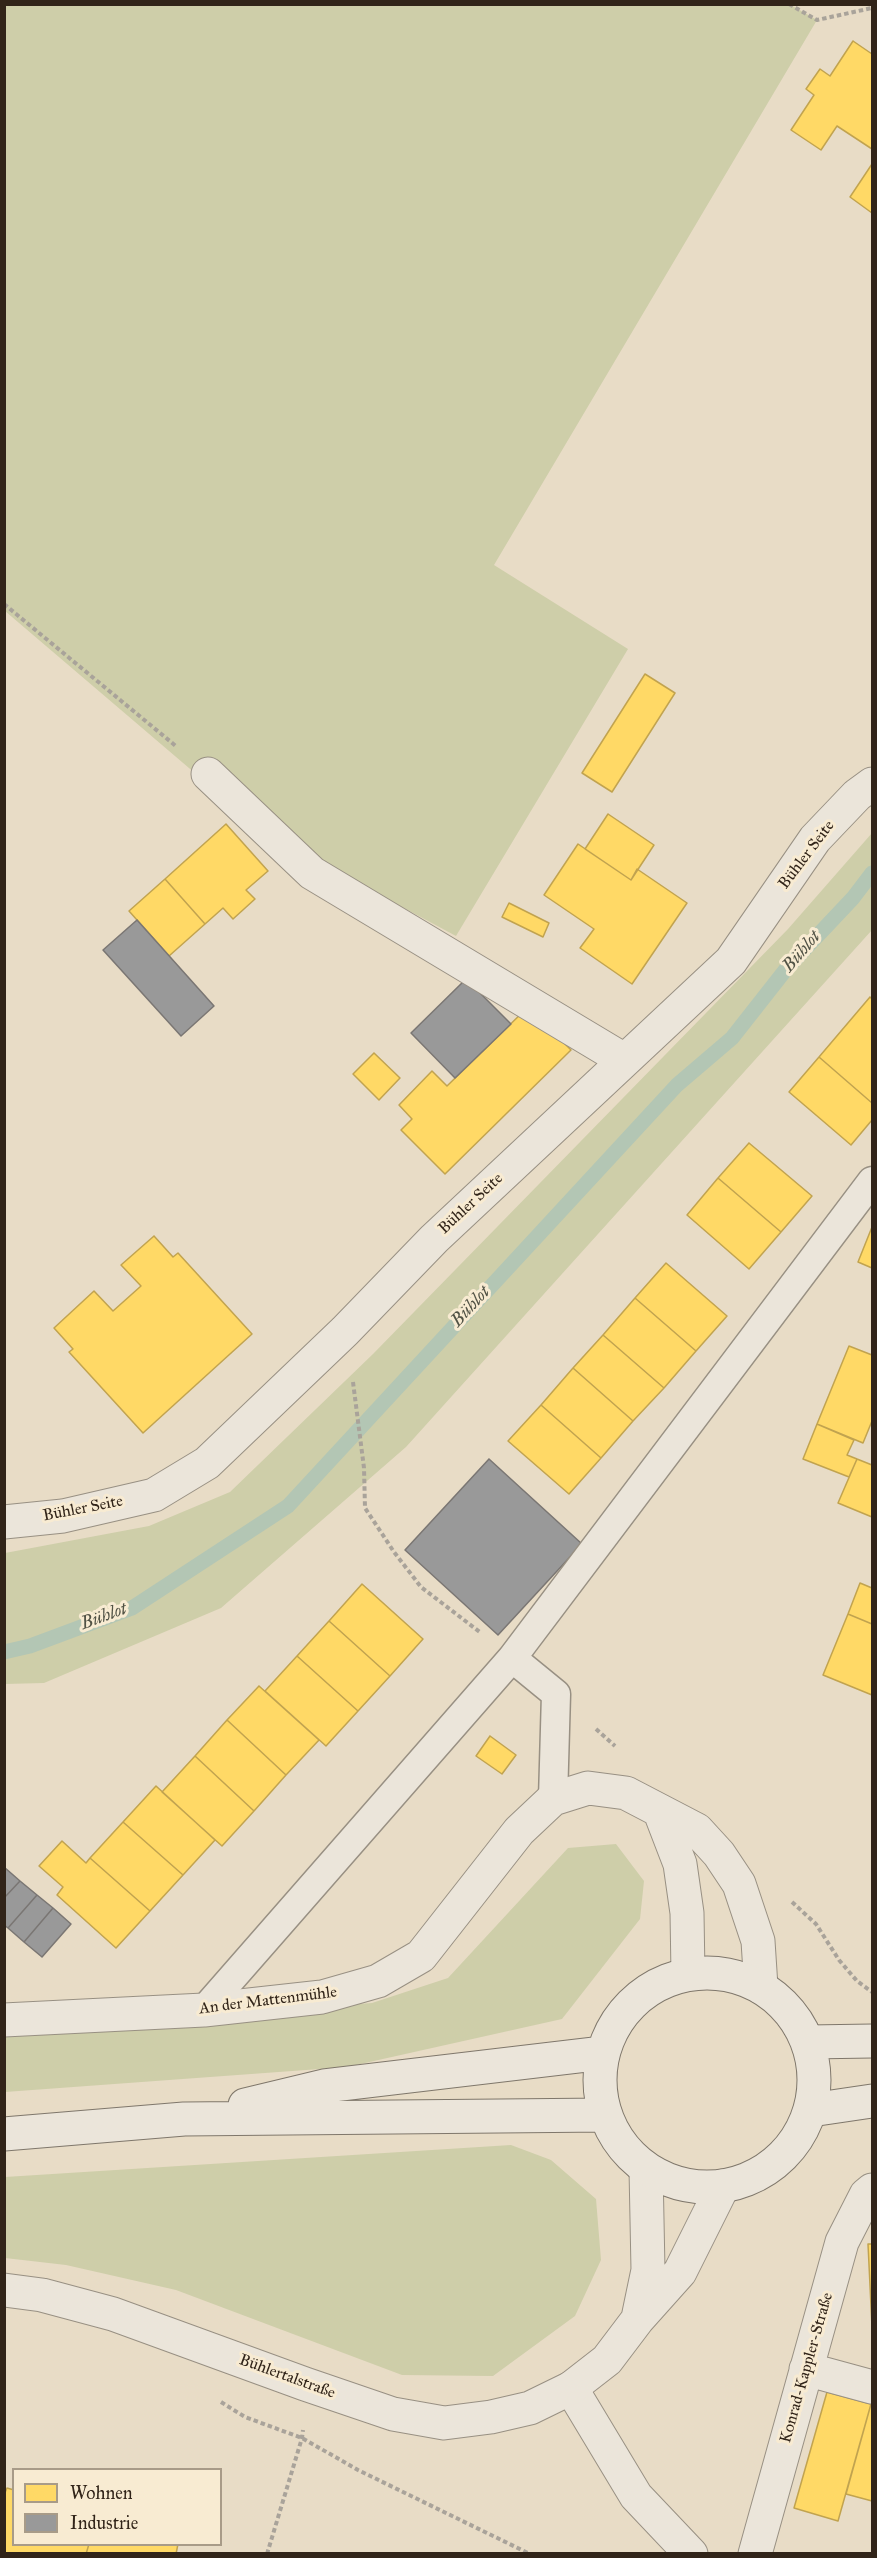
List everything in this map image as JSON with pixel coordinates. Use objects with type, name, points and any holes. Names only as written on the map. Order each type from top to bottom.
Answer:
[{"type":"street","points":[[208,774],[312,873],[624,1060]]},
{"type":"street","name":"Bühler Seite","points":[[4,1522],[63,1516],[154,1495],[207,1463],[345,1331],[434,1239],[731,961],[815,839],[857,795],[873,784]]},
{"type":"street","name":"An der Mattenmühle","points":[[4,2020],[204,2010],[322,1997],[378,1981],[421,1956],[519,1831],[553,1799],[588,1788],[626,1793],[697,1830],[719,1854],[739,1884],[758,1941],[761,1987]]},
{"type":"street","points":[[660,1812],[680,1864],[687,1913],[688,1974]]},
{"type":"street","points":[[726,1973],[761,1987],[790,2010],[808,2042],[815,2075],[811,2110],[793,2146],[762,2173],[723,2186],[683,2184],[646,2169],[621,2145],[606,2115],[600,2084],[603,2053],[620,2016],[650,1988],[688,1974],[726,1973]]},
{"type":"street","points":[[808,2042],[873,2042]]},
{"type":"street","points":[[184,2119],[324,2086],[603,2053]]},
{"type":"street","points":[[811,2110],[873,2101]]},
{"type":"street","points":[[4,2134],[184,2119],[606,2115]]},
{"type":"street","name":"Bühlertalstraße","points":[[638,2319],[648,2270],[646,2169]]},
{"type":"street","name":"Bühlertalstraße","points":[[4,2290],[42,2295],[113,2314],[393,2414],[444,2422],[491,2417],[530,2408],[571,2388],[607,2360],[638,2319],[680,2272],[723,2186]]},
{"type":"street","name":"Konrad-Kappler-Straße","points":[[755,2553],[842,2242],[866,2195],[873,2190]]},
{"type":"street","points":[[806,2369],[873,2387]]},
{"type":"street","points":[[571,2388],[636,2496],[691,2553]]},
{"type":"lane","points":[[204,2010],[512,1658],[873,1181]]},
{"type":"lane","points":[[512,1658],[556,1694],[553,1799]]},
{"type":"path","points":[[789,4],[817,20],[873,8]]},
{"type":"path","points":[[4,604],[208,774]]},
{"type":"path","points":[[354,1389],[364,1468],[365,1508],[421,1587],[512,1658]]},
{"type":"path","points":[[267,2553],[302,2438],[304,2384]]},
{"type":"path","points":[[215,2399],[245,2417],[302,2438],[358,2470],[530,2553]]},
{"type":"green space","points":[[789,4],[817,20],[494,565],[628,649],[456,936],[318,862],[312,873],[5,611],[5,5]]},
{"type":"green space","points":[[872,833],[872,930],[406,1447],[221,1608],[44,1683],[5,1684],[5,1553],[149,1526],[230,1492],[373,1354],[788,929]]},
{"type":"green space","points":[[616,1844],[644,1881],[640,1919],[562,2019],[347,2067],[5,2092],[5,2029],[372,2003],[448,1978],[568,1848]]},
{"type":"green space","points":[[511,2145],[551,2160],[596,2199],[601,2260],[575,2316],[493,2376],[402,2375],[176,2290],[66,2265],[5,2258],[5,2177]]},
{"type":"building: Wohnen","points":[[853,41],[872,54],[872,149],[837,126],[821,150],[791,130],[814,95],[806,89],[820,69],[830,76]]},
{"type":"building: Wohnen","points":[[872,164],[872,213],[850,197]]},
{"type":"building: Wohnen","points":[[645,674],[675,693],[612,792],[582,773]]},
{"type":"building: Wohnen","points":[[608,814],[654,845],[631,880],[585,849]]},
{"type":"building: Wohnen","points":[[226,824],[268,871],[246,890],[255,899],[233,919],[223,908],[205,924],[165,879]]},
{"type":"building: Wohnen","points":[[578,844],[631,880],[637,869],[687,903],[632,984],[580,948],[594,929],[544,895]]},
{"type":"building: Wohnen","points":[[165,879],[205,924],[169,956],[129,911]]},
{"type":"building: Wohnen","points":[[509,903],[549,923],[543,937],[502,917]]},
{"type":"building: Wohnen","points":[[870,997],[872,999],[872,1103],[819,1057]]},
{"type":"building: Wohnen","points":[[528,1007],[571,1050],[445,1174],[401,1130],[412,1119],[399,1105],[432,1071],[447,1086]]},
{"type":"building: Wohnen","points":[[374,1053],[400,1078],[379,1100],[353,1074]]},
{"type":"building: Wohnen","points":[[819,1057],[872,1103],[872,1120],[851,1145],[789,1092]]},
{"type":"building: Wohnen","points":[[749,1143],[812,1196],[781,1232],[718,1178]]},
{"type":"building: Wohnen","points":[[718,1178],[781,1232],[749,1269],[687,1215]]},
{"type":"building: Wohnen","points":[[872,1227],[872,1268],[858,1262]]},
{"type":"building: Wohnen","points":[[154,1236],[173,1257],[178,1253],[252,1334],[143,1433],[69,1352],[73,1349],[54,1328],[94,1291],[113,1311],[141,1286],[121,1265]]},
{"type":"building: Wohnen","points":[[666,1263],[727,1316],[696,1351],[635,1298]]},
{"type":"building: Wohnen","points":[[635,1298],[696,1351],[664,1388],[603,1335]]},
{"type":"building: Wohnen","points":[[603,1335],[664,1388],[633,1421],[573,1368]]},
{"type":"building: Wohnen","points":[[849,1346],[872,1355],[872,1421],[863,1443],[817,1424]]},
{"type":"building: Wohnen","points":[[573,1368],[633,1421],[601,1458],[541,1405]]},
{"type":"building: Wohnen","points":[[541,1405],[601,1458],[569,1494],[508,1441]]},
{"type":"building: Wohnen","points":[[817,1424],[854,1440],[847,1455],[857,1459],[849,1477],[803,1459]]},
{"type":"building: Wohnen","points":[[857,1459],[872,1465],[872,1517],[838,1503]]},
{"type":"building: Wohnen","points":[[860,1583],[872,1588],[872,1624],[848,1614]]},
{"type":"building: Wohnen","points":[[362,1584],[423,1639],[390,1676],[329,1621]]},
{"type":"building: Wohnen","points":[[848,1614],[872,1624],[872,1695],[823,1675]]},
{"type":"building: Wohnen","points":[[329,1621],[390,1676],[358,1711],[297,1656]]},
{"type":"building: Wohnen","points":[[297,1656],[358,1711],[326,1746],[265,1691]]},
{"type":"building: Wohnen","points":[[259,1686],[319,1740],[286,1775],[227,1720]]},
{"type":"building: Wohnen","points":[[227,1720],[286,1775],[254,1811],[195,1756]]},
{"type":"building: Wohnen","points":[[490,1736],[516,1755],[502,1774],[476,1756]]},
{"type":"building: Wohnen","points":[[195,1756],[254,1811],[222,1846],[162,1792]]},
{"type":"building: Wohnen","points":[[156,1786],[215,1840],[183,1875],[123,1822]]},
{"type":"building: Wohnen","points":[[123,1822],[183,1875],[150,1911],[90,1858]]},
{"type":"building: Wohnen","points":[[62,1841],[86,1863],[90,1858],[150,1911],[116,1948],[57,1895],[63,1887],[39,1866]]},
{"type":"building: Wohnen","points":[[868,2244],[872,2244],[872,2327]]},
{"type":"building: Wohnen","points":[[827,2392],[871,2404],[838,2521],[794,2508]]},
{"type":"building: Wohnen","points":[[872,2405],[872,2501],[846,2494]]},
{"type":"building: Wohnen","points":[[7,2488],[12,2489],[12,2546],[88,2546],[86,2554],[4,2554],[4,2495]]},
{"type":"building: Wohnen","points":[[88,2546],[178,2546],[176,2554],[86,2554]]},
{"type":"building: Industrie","points":[[137,920],[214,1006],[181,1036],[103,950]]},
{"type":"building: Industrie","points":[[466,979],[511,1024],[455,1078],[411,1033]]},
{"type":"building: Industrie","points":[[489,1459],[582,1544],[498,1635],[405,1550]]},
{"type":"building: Industrie","points":[[4,1867],[20,1881],[4,1898]]},
{"type":"building: Industrie","points":[[20,1881],[37,1895],[8,1928],[4,1925],[4,1898]]},
{"type":"building: Industrie","points":[[37,1895],[53,1908],[24,1942],[8,1928]]},
{"type":"building: Industrie","points":[[53,1908],[71,1924],[42,1957],[24,1942]]},
{"type":"waterway","name":"Bühlot","points":[[4,1652],[30,1646],[132,1608],[288,1506],[677,1085],[732,1038],[787,968],[853,898],[872,873]]}]
